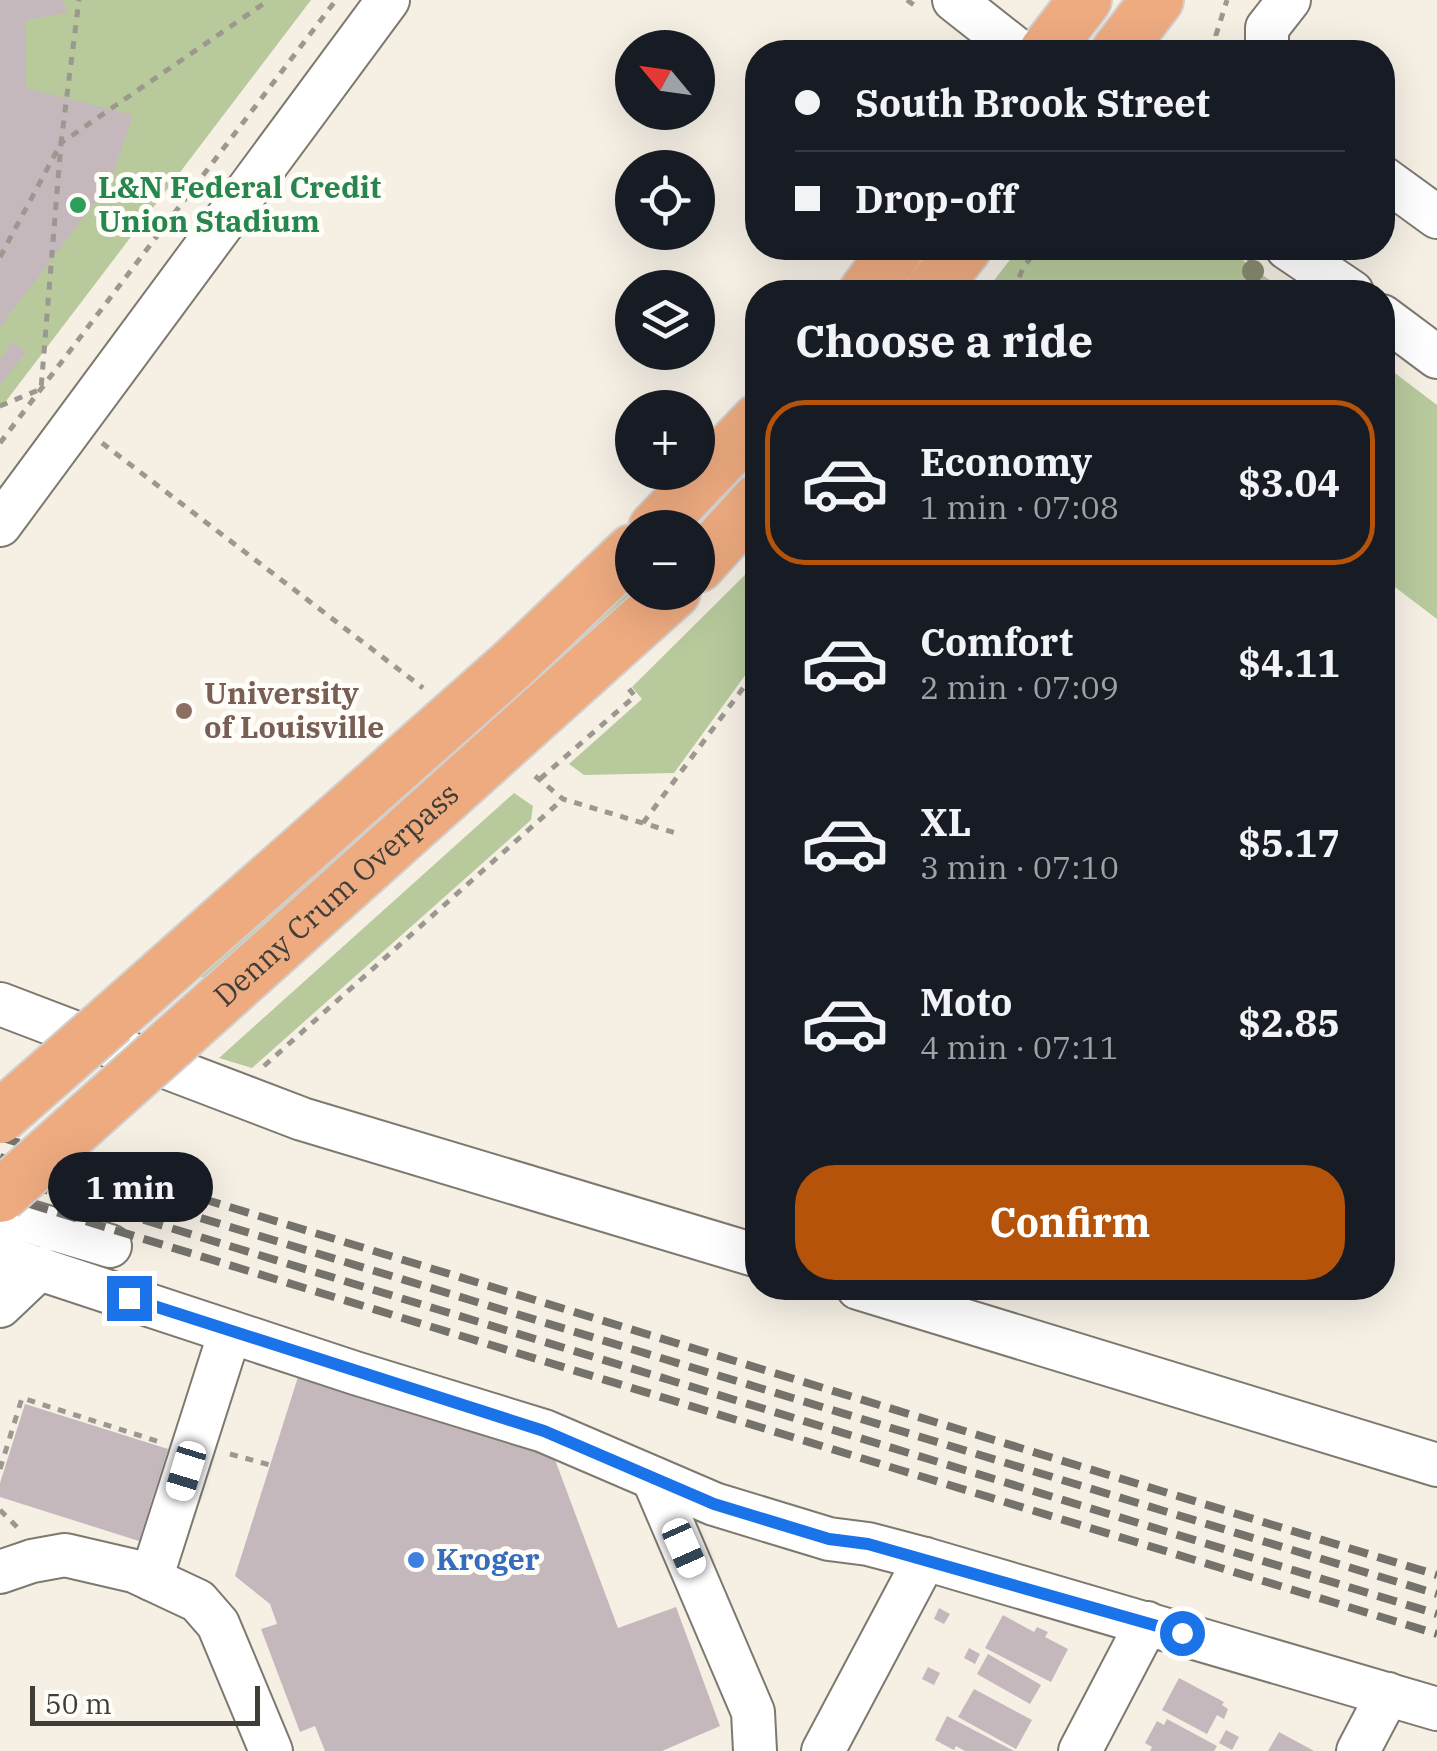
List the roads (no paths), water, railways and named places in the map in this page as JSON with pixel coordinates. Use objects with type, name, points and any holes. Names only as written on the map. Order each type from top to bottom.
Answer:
[{"type":"main road","points":[[1054,40],[1085,0]]},
{"type":"main road","points":[[1125,40],[1157,0]]},
{"type":"main road","points":[[940,280],[955,260]]},
{"type":"main road","points":[[672,510],[745,434]]},
{"type":"main road","points":[[715,547],[745,514]]},
{"type":"main road","name":"Denny Crum Overpass","points":[[0,1117],[512,664],[615,567]]},
{"type":"main road","name":"Denny Crum Overpass","points":[[0,1196],[654,610]]},
{"type":"street","points":[[0,525],[388,0]]},
{"type":"street","points":[[954,0],[1005,40]]},
{"type":"street","points":[[1267,40],[1267,28],[1289,0]]},
{"type":"street","points":[[1305,260],[1334,280]]},
{"type":"street","points":[[1395,326],[1437,357]]},
{"type":"street","points":[[0,1004],[302,1119],[745,1252]]},
{"type":"street","points":[[0,1213],[110,1246]]},
{"type":"street","points":[[0,1256],[544,1431],[714,1504],[829,1539],[868,1544],[1147,1622],[1437,1709]]},
{"type":"street","points":[[0,1306],[40,1268]]},
{"type":"street","points":[[897,1300],[1437,1465]]},
{"type":"street","points":[[150,1579],[230,1332]]},
{"type":"street","points":[[652,1478],[754,1712],[755,1751]]},
{"type":"street","points":[[0,1572],[65,1555],[134,1571],[198,1601],[218,1624],[270,1751]]},
{"type":"street","points":[[823,1751],[920,1558]]},
{"type":"street","points":[[1080,1751],[1147,1622]]},
{"type":"street","points":[[1358,1751],[1388,1694]]},
{"type":"railway","points":[[0,1137],[1437,1575]]},
{"type":"railway","points":[[0,1157],[1437,1594]]},
{"type":"railway","points":[[0,1176],[1437,1614]]},
{"type":"railway","points":[[0,1195],[1437,1634]]},
{"type":"place","name":"L&N Federal Credit Union Stadium","points":[[78,205]]},
{"type":"place","name":"University of Louisville","points":[[184,711]]},
{"type":"place","name":"Kroger","points":[[416,1560]]}]
